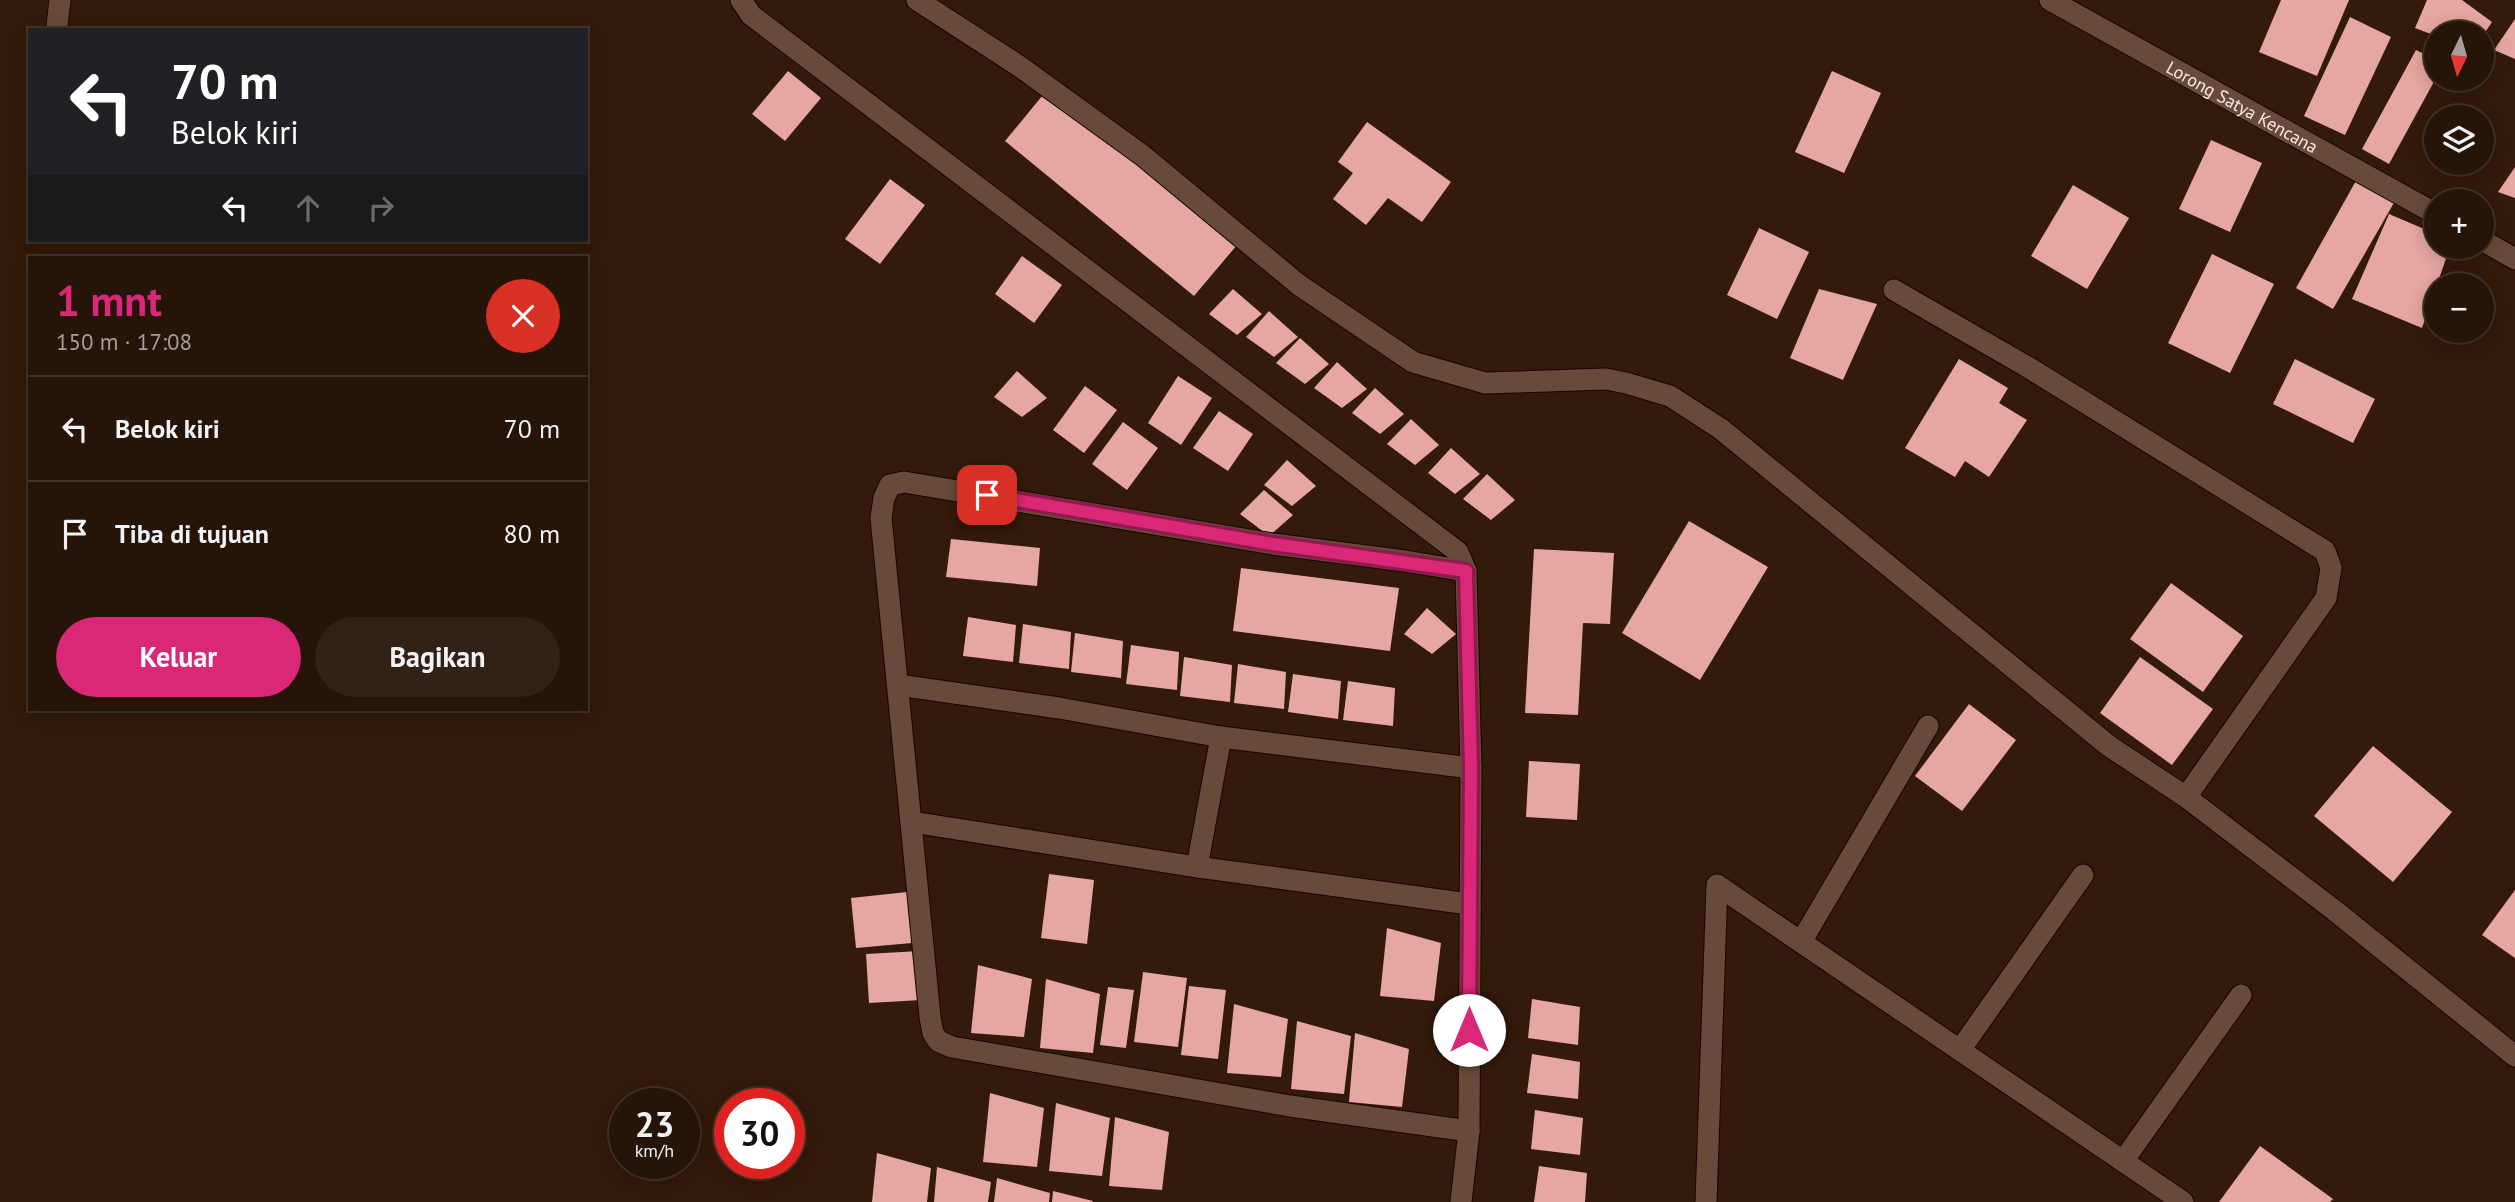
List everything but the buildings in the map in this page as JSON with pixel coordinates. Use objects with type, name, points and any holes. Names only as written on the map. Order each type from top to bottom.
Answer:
[{"type":"street","points":[[57,25],[60,0]]},
{"type":"street","points":[[741,0],[751,15],[1458,552],[1466,571],[1471,768],[1469,1131],[1461,1202]]},
{"type":"street","points":[[917,0],[1019,66],[1142,155],[1298,285],[1413,362],[1485,383],[1606,379],[1626,383],[1670,396],[1721,429],[2109,746],[2186,797],[2334,910],[2515,1056]]},
{"type":"street","name":"Lorong Satya Kencana","points":[[2050,0],[2424,207]]},
{"type":"street","points":[[2494,247],[2515,259]]},
{"type":"street","points":[[1894,290],[2026,366],[2325,551],[2331,568],[2326,598],[2186,797]]},
{"type":"street","points":[[1466,571],[1273,544],[904,482],[890,485],[884,498],[881,518],[927,998],[933,1033],[938,1041],[952,1046],[1123,1078],[1469,1131]]},
{"type":"street","points":[[898,685],[1059,708],[1221,737],[1471,768]]},
{"type":"street","points":[[1801,942],[1928,726]]},
{"type":"street","points":[[1197,867],[1221,737]]},
{"type":"street","points":[[912,822],[1197,867],[1469,904]]},
{"type":"street","points":[[1960,1050],[2082,875]]},
{"type":"street","points":[[1706,1202],[1717,885],[2183,1202]]},
{"type":"street","points":[[2123,1161],[2241,995]]},
{"type":"route","points":[[987,495],[1273,544],[1466,571],[1471,768],[1469,1030]]}]
